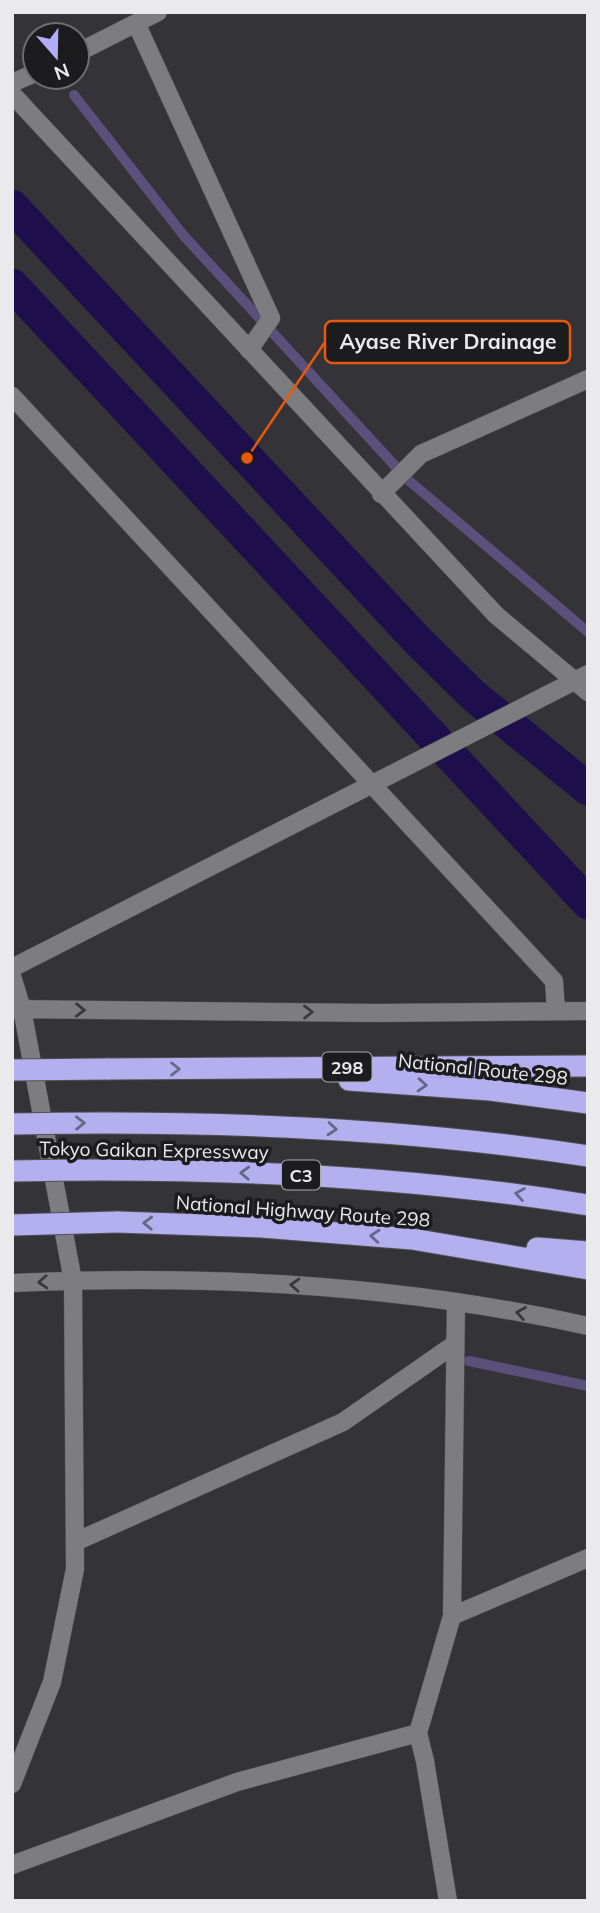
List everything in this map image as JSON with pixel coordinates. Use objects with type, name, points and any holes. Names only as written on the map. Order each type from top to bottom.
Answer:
[{"type":"highway","name":"298","points":[[12,1070],[588,1066]]},
{"type":"highway","name":"National Route 298","points":[[207,1069],[490,1090],[588,1103]]},
{"type":"highway","name":"Tokyo Gaikan Expressway","points":[[12,1124],[105,1122],[313,1128],[505,1143],[588,1156]]},
{"type":"highway","name":"Tokyo Gaikan Expressway","points":[[12,1171],[99,1169],[310,1175],[505,1192],[588,1205]]},
{"type":"highway","name":"National Highway Route 298","points":[[12,1225],[117,1222],[262,1227],[412,1239],[588,1269]]},
{"type":"highway","points":[[412,1239],[588,1252]]},
{"type":"street","points":[[91,45],[134,19],[158,12]]},
{"type":"street","points":[[134,19],[271,318],[253,344]]},
{"type":"street","points":[[12,94],[253,344],[381,494],[496,615],[583,683]]},
{"type":"street","points":[[381,494],[421,454],[588,379]]},
{"type":"street","points":[[12,396],[371,787],[464,882],[554,981],[556,1011]]},
{"type":"street","points":[[12,968],[371,787],[533,701],[583,683]]},
{"type":"street","points":[[12,976],[73,1280],[75,1542],[75,1569],[52,1682],[12,1784]]},
{"type":"street","points":[[17,1009],[364,1013],[588,1011]]},
{"type":"street","points":[[12,1283],[172,1279],[318,1286],[456,1302],[588,1326]]},
{"type":"street","points":[[448,1901],[418,1733],[452,1616],[456,1302]]},
{"type":"street","points":[[75,1542],[343,1422],[455,1344]]},
{"type":"street","points":[[452,1616],[588,1558]]},
{"type":"street","points":[[12,1865],[237,1782],[418,1733]]},
{"type":"waterway","points":[[74,95],[184,236],[407,479],[588,632]]},
{"type":"waterway","points":[[12,206],[418,641],[474,696],[588,789]]},
{"type":"waterway","points":[[12,285],[588,903]]},
{"type":"waterway","points":[[469,1361],[588,1386]]},
{"type":"place","name":"Ayase River Drainage","points":[[247,458]]}]
